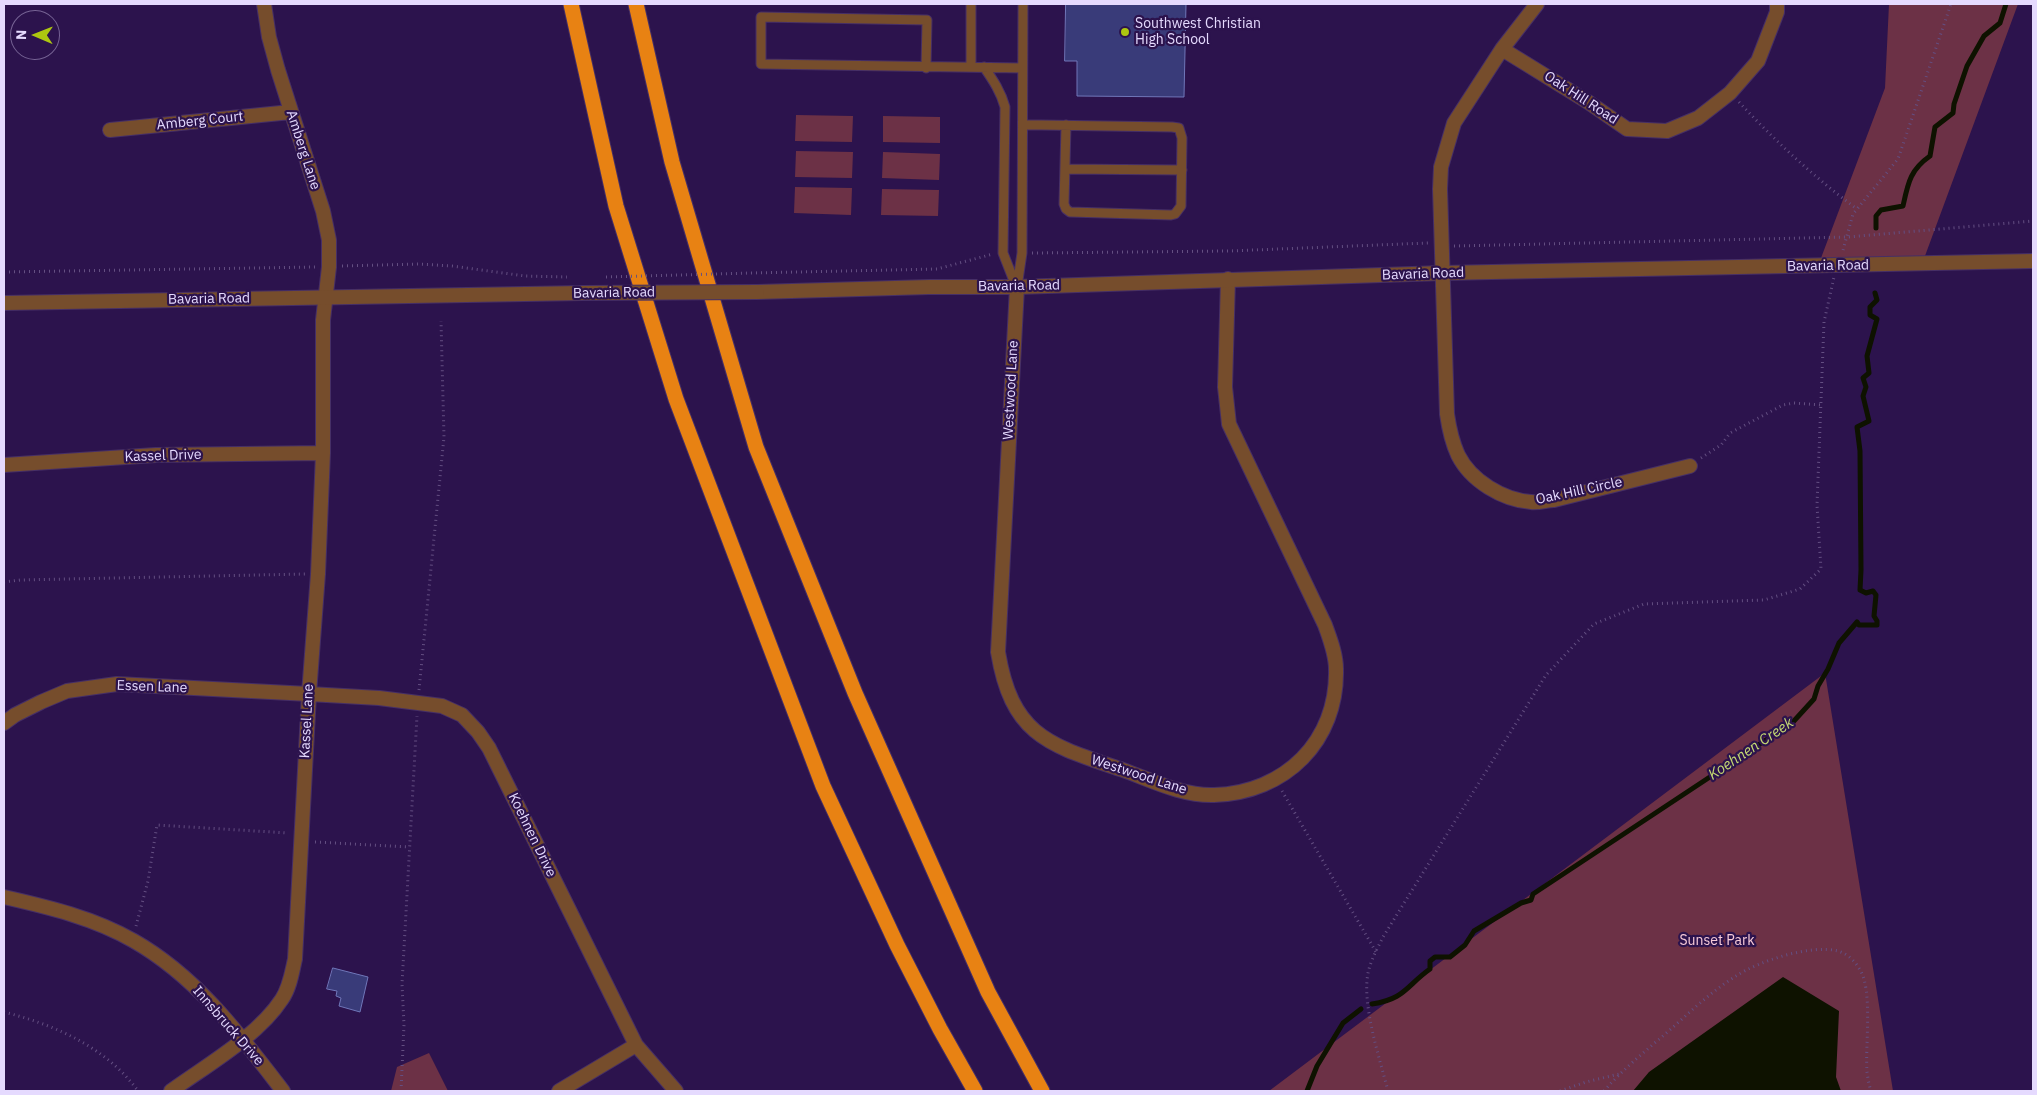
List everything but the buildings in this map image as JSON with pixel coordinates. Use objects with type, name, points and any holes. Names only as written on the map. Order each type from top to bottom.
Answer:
[{"type":"highway","points":[[571,4],[616,206],[676,398],[823,786],[898,945],[940,1029],[975,1091]]},
{"type":"highway","points":[[636,4],[672,162],[756,447],[855,693],[988,992],[1042,1091]]},
{"type":"street","name":"Amberg Lane","points":[[264,4],[269,37],[323,211],[329,240],[329,266],[325,297]]},
{"type":"street","points":[[1443,273],[1441,166],[1446,144],[1454,123],[1502,48],[1537,4]]},
{"type":"street","name":"Oak Hill Road","points":[[1502,48],[1627,129],[1667,131],[1698,118],[1730,93],[1758,61],[1776,12],[1777,4]]},
{"type":"street","name":"Amberg Court","points":[[110,130],[291,112]]},
{"type":"street","name":"Bavaria Road","points":[[4,303],[1016,287],[1443,273],[2033,261]]},
{"type":"street","name":"Oak Hill Circle","points":[[1443,273],[1447,414],[1450,435],[1459,456],[1473,476],[1492,489],[1512,499],[1532,502],[1554,500],[1690,466]]},
{"type":"street","name":"Westwood Lane","points":[[1016,287],[998,652],[1002,675],[1010,698],[1021,716],[1038,734],[1062,749],[1185,792],[1212,795],[1238,793],[1275,779],[1294,767],[1309,752],[1321,733],[1331,711],[1336,688],[1336,667],[1325,625],[1229,424],[1225,387],[1228,279]]},
{"type":"street","name":"Kassel Lane","points":[[171,1091],[243,1039],[269,1015],[283,997],[291,977],[295,958],[308,694],[318,574],[323,452],[323,320],[325,297]]},
{"type":"street","name":"Kassel Drive","points":[[4,465],[156,455],[323,452]]},
{"type":"street","name":"Essen Lane","points":[[4,723],[15,715],[68,691],[117,684],[308,694]]},
{"type":"street","name":"Koehnen Drive","points":[[308,694],[379,698],[442,706],[462,716],[478,732],[489,748],[636,1045],[676,1091]]},
{"type":"street","name":"Innsbruck Drive","points":[[4,897],[56,909],[98,924],[133,940],[161,959],[194,985],[216,1007],[283,1091]]},
{"type":"street","points":[[559,1091],[636,1045]]},
{"type":"lane","points":[[971,4],[971,67]]},
{"type":"lane","points":[[1016,287],[1022,253],[1024,4]]},
{"type":"lane","points":[[926,68],[927,20],[761,17],[761,64],[926,68],[1022,68]]},
{"type":"lane","points":[[984,67],[997,87],[1005,107],[1002,253],[1016,287]]},
{"type":"lane","points":[[1005,107],[1023,107]]},
{"type":"lane","points":[[1023,125],[1066,125],[1179,128],[1182,138],[1181,206],[1176,214],[1070,212],[1066,209],[1064,204],[1066,125]]},
{"type":"lane","points":[[1065,169],[1182,170]]},
{"type":"path","points":[[1388,1091],[1369,1015],[1366,987],[1369,970],[1382,937],[1546,675],[1594,624],[1644,604],[1764,600],[1800,589],[1821,569],[1817,505],[1824,322],[1831,285],[1848,237],[1853,214],[1898,159],[1951,4]]},
{"type":"path","points":[[1730,93],[1799,160],[1857,209]]},
{"type":"path","points":[[1022,253],[1229,251],[1427,242],[1465,246],[1848,237],[2033,220]]},
{"type":"path","points":[[604,276],[937,269],[986,255],[1002,253]]},
{"type":"path","points":[[4,272],[419,264],[452,266],[526,276],[575,277]]},
{"type":"path","points":[[1690,466],[1721,446],[1730,433],[1783,405],[1794,403],[1821,405]]},
{"type":"path","points":[[4,582],[20,580],[318,574]]},
{"type":"path","points":[[1275,779],[1376,952]]},
{"type":"path","points":[[133,940],[148,880],[157,825],[288,833],[312,842],[410,847]]},
{"type":"path","points":[[1604,1091],[1619,1074],[1710,994],[1737,975],[1759,964],[1801,952],[1821,949],[1838,952],[1853,959],[1862,973],[1868,1017],[1867,1072],[1871,1091]]},
{"type":"path","points":[[4,1012],[30,1019],[73,1037],[104,1056],[138,1091]]},
{"type":"path","points":[[1560,1091],[1619,1074]]},
{"type":"green space","points":[[1889,4],[2018,4],[1922,264],[1818,266],[1885,88]]},
{"type":"green space","points":[[796,115],[853,116],[852,142],[795,141]]},
{"type":"green space","points":[[883,116],[940,117],[940,143],[883,142]]},
{"type":"green space","points":[[796,151],[853,152],[852,178],[795,177]]},
{"type":"green space","points":[[883,152],[940,154],[939,180],[882,178]]},
{"type":"green space","points":[[795,187],[852,188],[851,215],[794,213]]},
{"type":"green space","points":[[882,189],[939,190],[938,216],[881,215]]},
{"type":"green space","name":"Sunset Park","points":[[1825,673],[1893,1091],[1269,1091]]},
{"type":"green space","points":[[429,1053],[448,1091],[391,1091],[397,1067]]},
{"type":"shaded area","points":[[1783,977],[1839,1011],[1836,1077],[1841,1091],[1633,1091],[1649,1072]]},
{"type":"waterway","name":"Koehnen Creek","points":[[1876,228],[1876,216],[1881,210],[1903,206],[1914,172],[1930,156],[1935,127],[1953,113],[1954,104],[1967,66],[1984,36],[2000,23],[2006,4]]},
{"type":"waterway","name":"Koehnen Creek","points":[[1372,1004],[1383,1002],[1399,995],[1430,969],[1430,961],[1435,957],[1450,957],[1465,945],[1474,931],[1521,903],[1531,900],[1533,894],[1793,722],[1814,699],[1818,686],[1828,669],[1839,643],[1857,622],[1859,625],[1877,625],[1874,616],[1876,595],[1873,591],[1866,593],[1860,590],[1860,451],[1857,427],[1869,421],[1863,396],[1866,387],[1863,378],[1869,373],[1867,356],[1877,319],[1870,315],[1870,307],[1877,300],[1875,293]]},
{"type":"waterway","name":"Koehnen Creek","points":[[1307,1091],[1317,1066],[1343,1023],[1361,1009]]},
{"type":"place","name":"Southwest Christian High School","points":[[1125,32]]}]
